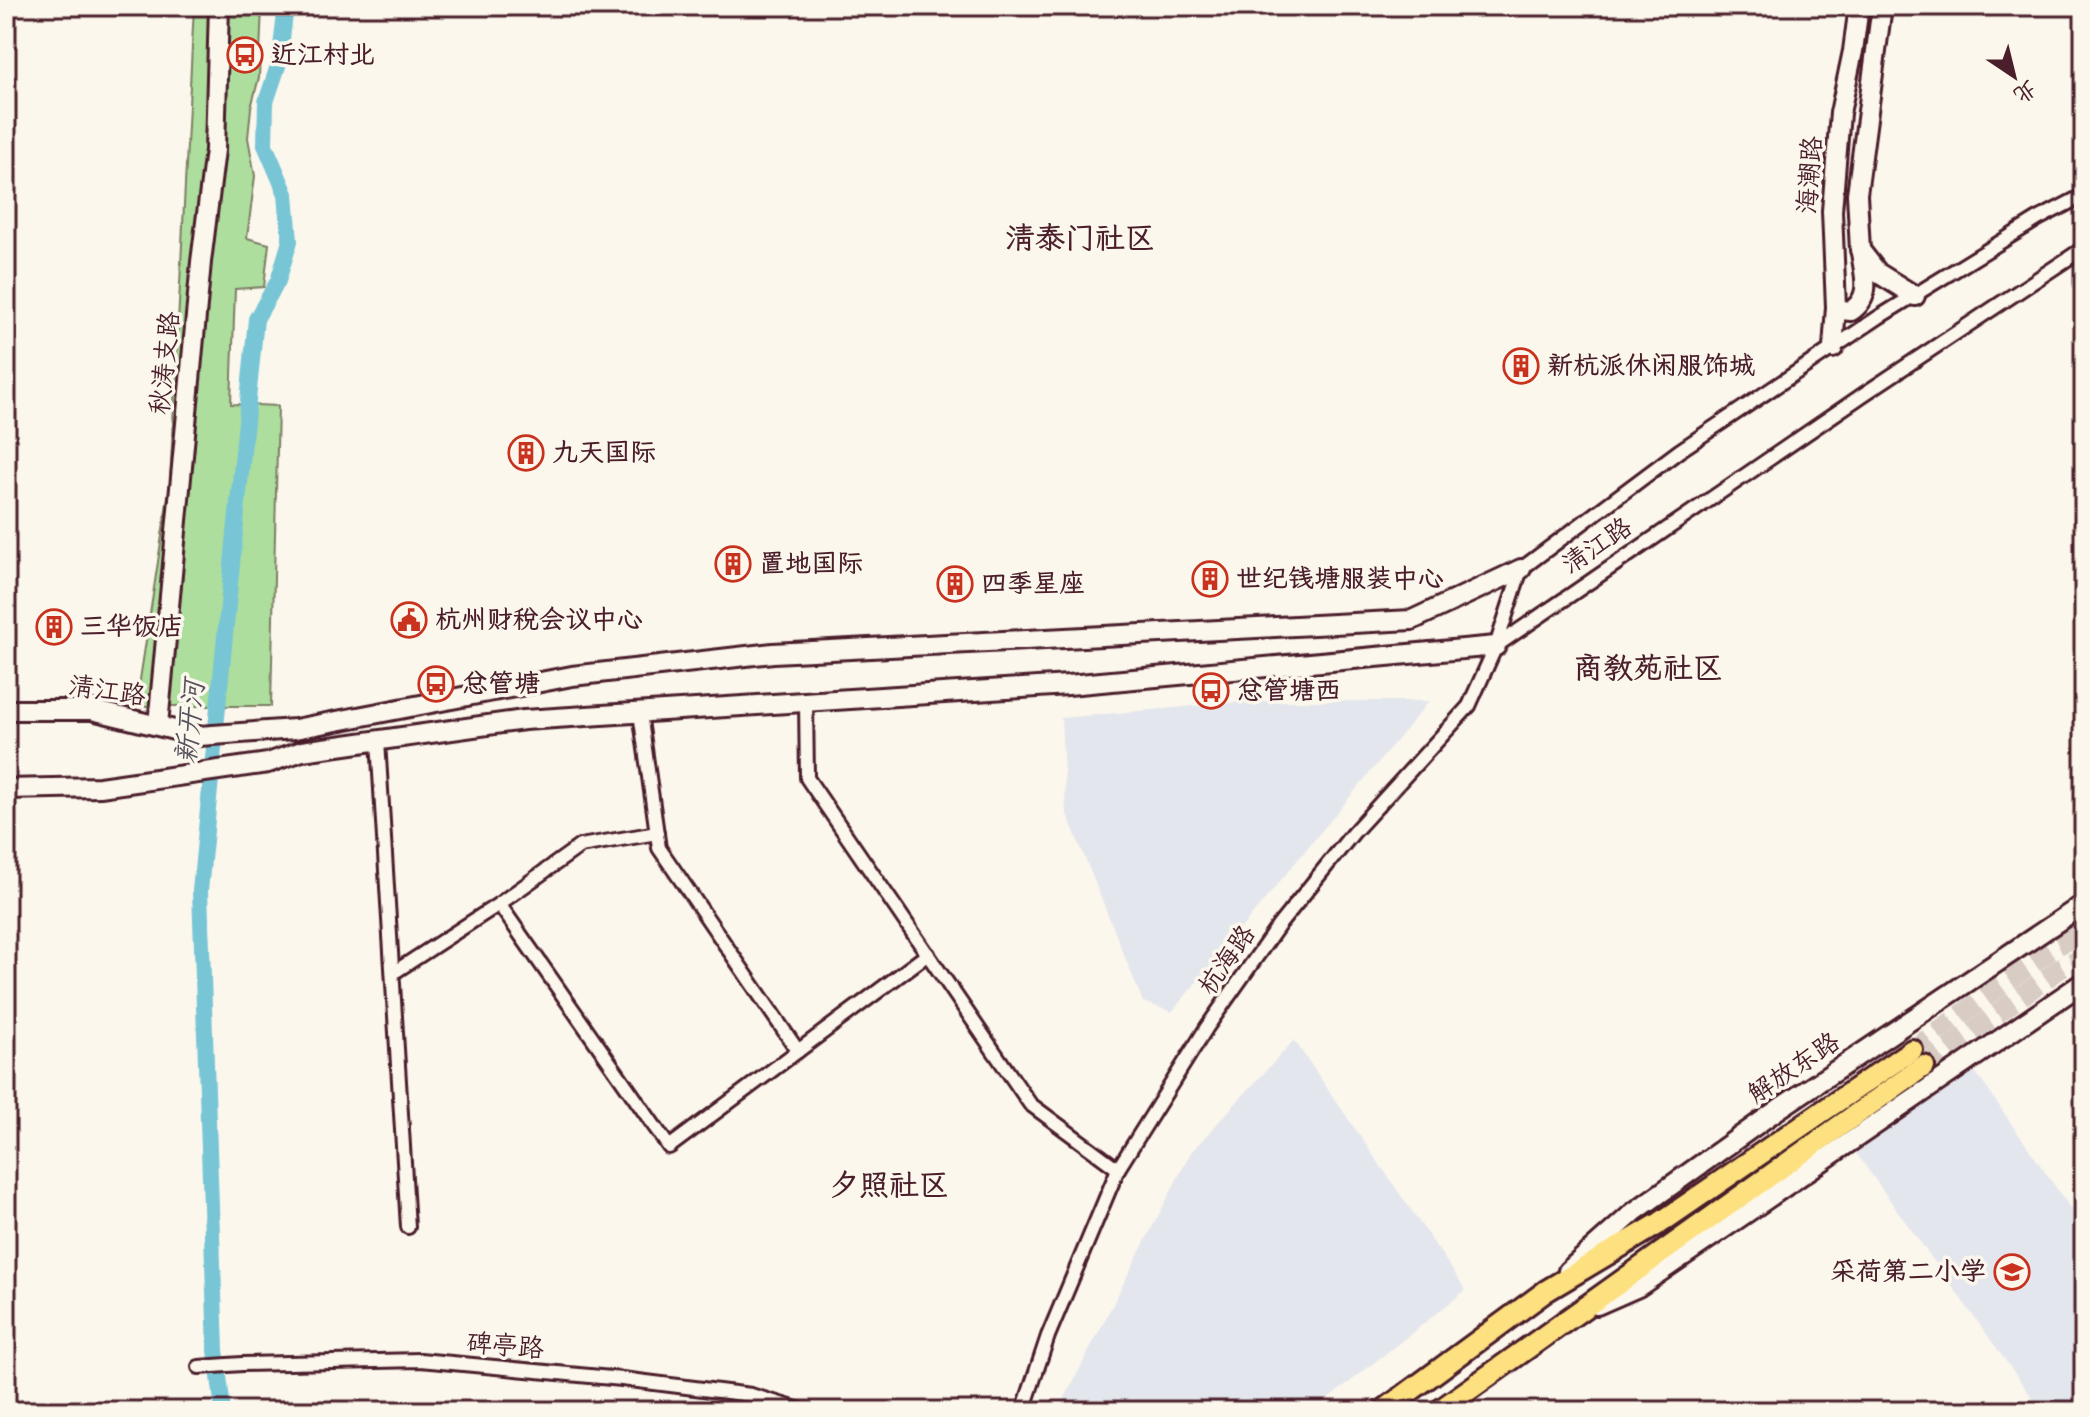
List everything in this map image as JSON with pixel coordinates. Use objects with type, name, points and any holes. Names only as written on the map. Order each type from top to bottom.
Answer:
[{"type":"main road","name":"秋涛支路","points":[[158,725],[198,292],[215,150],[219,6]]},
{"type":"main road","name":"海潮路","points":[[1833,348],[1836,307],[1832,211],[1840,113],[1859,6]]},
{"type":"main road","name":"海潮路","points":[[1836,307],[1851,311],[1864,300],[1866,287],[1860,250],[1857,194],[1882,6]]},
{"type":"main road","points":[[1860,250],[1878,273],[1915,296]]},
{"type":"main road","name":"清江路","points":[[6,710],[92,710],[199,736],[295,729],[572,676],[773,653],[1412,620],[1521,569]]},
{"type":"main road","name":"清江路","points":[[6,789],[100,787],[268,763],[302,751],[524,720],[1068,685],[1496,646]]},
{"type":"main road","name":"解放东路","points":[[1546,1291],[1634,1212],[1780,1108],[2084,904]]},
{"type":"main road","name":"解放东路","points":[[1565,1319],[1638,1287],[2084,982]]},
{"type":"main road","name":"解放东路","points":[[1383,1411],[1546,1291],[1660,1223],[1918,1058],[1439,1411]]},
{"type":"street","name":"清江路","points":[[1521,569],[1679,451],[1833,348],[2038,219],[2084,195]]},
{"type":"street","name":"清江路","points":[[1496,646],[1864,394],[2084,248]]},
{"type":"street","name":"杭海路","points":[[1023,1411],[1048,1336],[1118,1169],[1207,1027],[1279,925],[1353,833],[1469,706],[1496,646],[1521,569]]},
{"type":"street","points":[[806,702],[807,778],[1030,1104],[1118,1169]]},
{"type":"street","points":[[640,713],[659,848],[798,1051]]},
{"type":"street","points":[[378,741],[408,1227]]},
{"type":"street","points":[[393,973],[499,904],[580,846],[657,833]]},
{"type":"street","points":[[499,904],[669,1147],[928,954]]},
{"type":"street","name":"碑亭路","points":[[199,1367],[420,1360],[722,1391],[751,1395],[804,1411]]},
{"type":"shaded area","points":[[1251,701],[1429,701],[1172,1012],[1143,1002],[1066,811],[1061,718]]},
{"type":"shaded area","points":[[1294,1040],[1466,1290],[1313,1411],[1058,1411],[1191,1152]]},
{"type":"shaded area","name":"采荷第二小学","points":[[1972,1067],[2084,1228],[2084,1411],[2042,1411],[1853,1149]]},
{"type":"green space","points":[[194,6],[262,6],[259,77],[248,138],[255,176],[247,238],[269,244],[264,287],[235,289],[231,404],[278,406],[271,706],[136,706],[170,483]]},
{"type":"waterway","name":"新开河","points":[[223,1411],[216,1350],[200,891],[256,319],[278,281],[290,241],[286,194],[265,145],[266,102],[279,63],[286,6]]},
{"type":"tunnel","points":[[1912,1050],[2058,945],[2084,933]]},
{"type":"tunnel","points":[[1924,1066],[2062,967],[2084,958]]},
{"type":"place","name":"近江村北","points":[[245,55]]},
{"type":"place","name":"新杭派休闲服饰城","points":[[1521,366]]},
{"type":"place","name":"九天国际","points":[[526,453]]},
{"type":"place","name":"置地国际","points":[[733,564]]},
{"type":"place","name":"世纪钱塘服装中心","points":[[1210,579]]},
{"type":"place","name":"四季星座","points":[[955,584]]},
{"type":"place","name":"杭州财税会议中心","points":[[409,620]]},
{"type":"place","name":"三华饭店","points":[[54,627]]},
{"type":"place","name":"总管塘","points":[[436,684]]},
{"type":"place","name":"总管塘西","points":[[1211,691]]},
{"type":"place","name":"采荷第二小学","points":[[2012,1272]]},
{"type":"district","name":"清泰门社区","points":[[1080,238]]},
{"type":"district","name":"商教苑社区","points":[[1648,668]]},
{"type":"district","name":"夕照社区","points":[[889,1185]]}]
